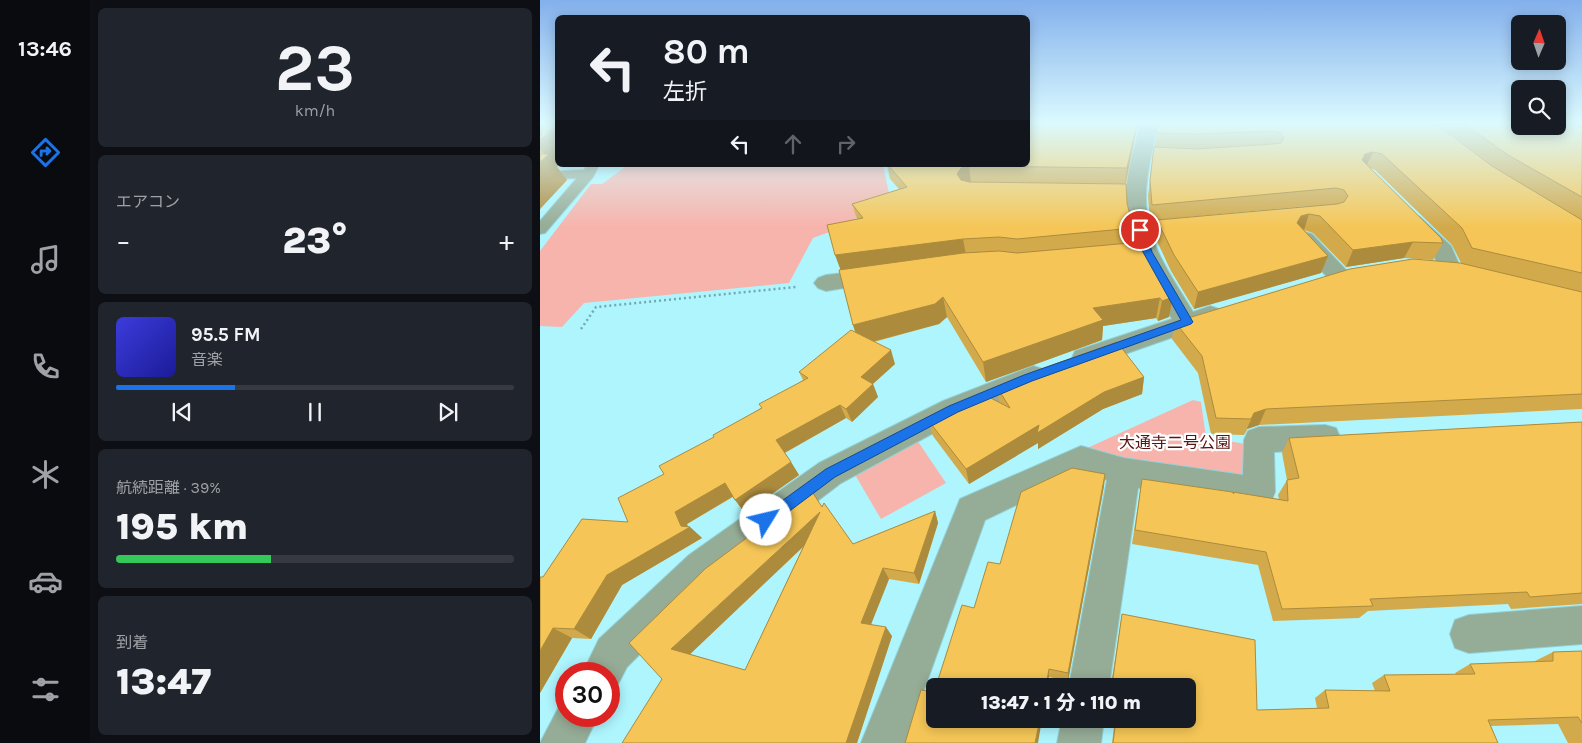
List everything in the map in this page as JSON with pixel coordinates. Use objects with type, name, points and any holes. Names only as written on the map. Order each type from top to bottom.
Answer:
[{"type":"street","points":[[1149,158],[1127,192],[1137,220],[1150,229],[1138,253],[1187,322]]},
{"type":"street","points":[[1402,209],[1443,251],[1450,272]]},
{"type":"street","points":[[1304,239],[1354,275],[1312,286]]},
{"type":"street","points":[[826,284],[901,273]]},
{"type":"street","points":[[609,662],[613,654],[702,567],[830,473],[953,409],[1060,367],[1187,322],[1235,308]]},
{"type":"street","points":[[883,743],[972,510],[1081,459],[1124,472],[1259,492],[1259,440],[1357,435]]},
{"type":"street","points":[[1090,678],[1124,472]]},
{"type":"street","points":[[1469,634],[1582,626]]},
{"type":"street","points":[[562,743],[571,727]]},
{"type":"street","points":[[1079,743],[1082,728]]},
{"type":"lane","points":[[540,176],[591,170]]},
{"type":"lane","points":[[540,230],[591,170]]},
{"type":"path","points":[[581,330],[596,307],[826,284]]},
{"type":"green space","points":[[625,167],[883,167],[889,193],[846,226],[813,238],[789,283],[584,303],[562,327],[540,326],[540,251],[591,184],[602,184]]},
{"type":"green space","name":"大通寺二号公園","points":[[1193,400],[1201,402],[1206,437],[1251,445],[1249,482],[1131,467],[1085,449]]},
{"type":"green space","points":[[917,440],[946,483],[881,519],[854,473]]},
{"type":"building","points":[[1030,158],[1129,158],[1127,168],[1030,167]]},
{"type":"building","points":[[1153,158],[1363,158],[1362,160],[1441,238],[1443,243],[1413,242],[1353,250],[1320,216],[1309,214],[1301,216],[1297,223],[1328,256],[1198,292],[1174,255],[1157,220],[1337,204],[1344,202],[1348,196],[1344,190],[1336,188],[1152,205],[1150,180]]},
{"type":"building","points":[[1386,158],[1481,158],[1582,220],[1582,273],[1472,248],[1462,228]]},
{"type":"building","points":[[1513,158],[1582,158],[1582,197]]},
{"type":"building","points":[[890,167],[965,167],[961,168],[957,174],[961,180],[969,182],[1126,184],[1127,203],[1133,228],[1017,239],[999,237],[963,239],[835,255],[827,225],[863,218],[852,204],[907,187]]},
{"type":"building","points":[[1141,242],[1173,297],[1162,301],[1160,298],[1093,308],[1103,320],[983,362],[943,297],[935,304],[853,325],[839,270],[963,253],[999,251],[1017,253]]},
{"type":"building","points":[[1413,259],[1460,263],[1582,292],[1582,394],[1266,409],[1254,413],[1251,419],[1216,418],[1202,356],[1175,322],[1350,269]]},
{"type":"building","points":[[851,330],[891,350],[861,377],[873,384],[846,409],[840,405],[776,440],[791,462],[735,500],[725,483],[675,512],[681,526],[690,527],[607,575],[574,629],[553,628],[540,651],[540,577],[543,577],[582,519],[628,522],[618,498],[664,474],[659,466],[714,437],[713,435],[762,408],[759,404],[808,378],[799,372]]},
{"type":"building","points":[[1117,342],[1144,377],[1104,392],[1037,433],[1039,425],[966,469],[928,420],[981,393],[1010,408],[997,387],[1038,370]]},
{"type":"building","points":[[1582,422],[1582,593],[1530,597],[1527,592],[1370,599],[1373,606],[1282,609],[1266,552],[1135,530],[1142,479],[1288,501],[1287,480],[1299,478],[1289,438]]},
{"type":"building","points":[[1072,468],[1105,474],[1068,673],[1049,669],[1047,678],[939,678],[962,605],[974,608],[988,562],[1000,564],[1021,492]]},
{"type":"building","points":[[811,490],[822,507],[824,503],[853,544],[935,511],[914,573],[883,568],[861,623],[886,627],[846,743],[622,743],[662,679],[629,643],[705,569]],"holes":[[[820,512],[745,670],[671,649]]]},
{"type":"building","points":[[1122,614],[1255,640],[1257,710],[1329,708],[1325,690],[1390,691],[1384,675],[1475,674],[1470,664],[1553,661],[1553,652],[1582,651],[1582,723],[1578,717],[1488,720],[1498,743],[1113,743],[1115,728],[1196,728],[1196,678],[1113,678]]},
{"type":"building","points":[[921,690],[926,691],[926,728],[1038,728],[1035,743],[905,743]]},
{"type":"route","points":[[766,520],[830,473],[953,409],[1028,378],[1187,322],[1148,252],[1140,230]]}]
